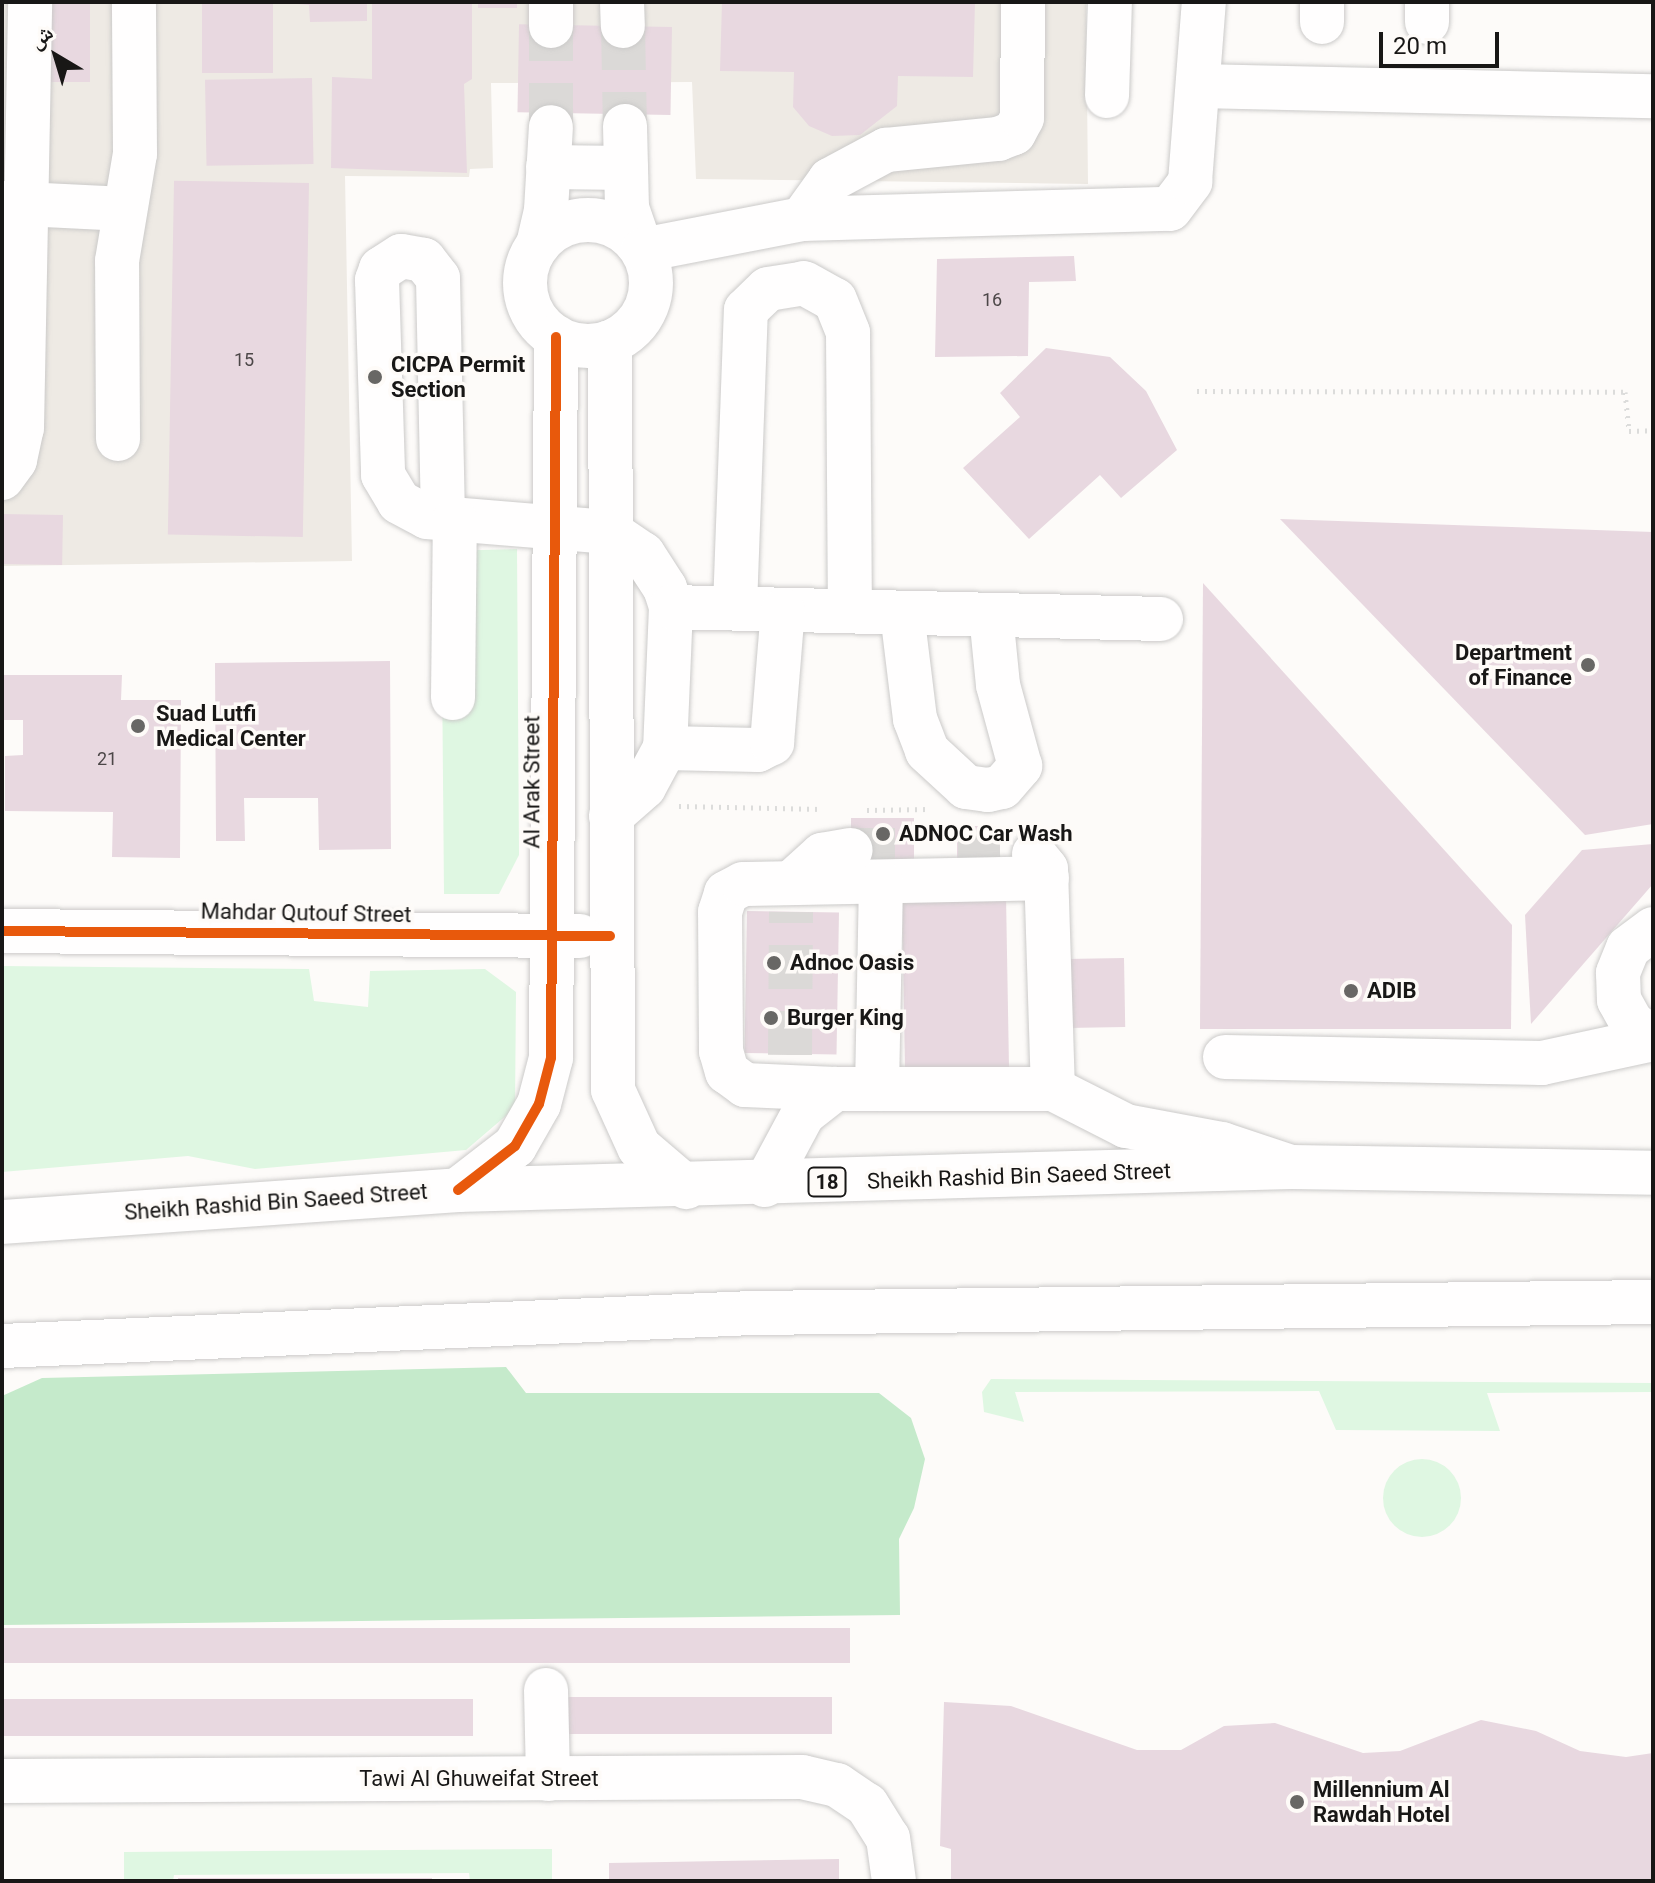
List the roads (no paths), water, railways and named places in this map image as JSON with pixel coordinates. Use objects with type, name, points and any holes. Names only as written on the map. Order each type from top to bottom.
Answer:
[{"type":"main road","points":[[2,478],[15,460],[22,428],[14,204],[15,121],[30,2]]},
{"type":"main road","points":[[118,439],[117,261],[136,136],[134,2]]},
{"type":"main road","points":[[802,219],[830,180],[886,150],[998,139],[1014,133],[1022,118],[1023,2]]},
{"type":"main road","points":[[1107,96],[1110,2]]},
{"type":"main road","points":[[642,248],[802,219],[1170,209],[1190,182],[1204,2]]},
{"type":"main road","points":[[1198,86],[1653,96]]},
{"type":"main road","points":[[538,245],[550,147],[625,147],[627,208],[642,248],[651,293],[644,314],[610,342],[582,345],[556,337],[542,326],[526,295],[529,260],[538,245],[565,224],[598,220],[621,229],[642,248]]},
{"type":"main road","points":[[14,204],[124,209]]},
{"type":"main road","points":[[453,698],[449,518],[438,278],[424,260],[401,256],[381,269],[377,280],[383,475],[399,502],[412,512],[449,518],[555,531],[610,532],[643,554],[671,607],[665,748],[644,787],[618,810]]},
{"type":"main road","points":[[735,607],[746,310],[768,289],[804,283],[835,300],[848,333],[850,611]]},
{"type":"main road","name":"Al Arak Street","points":[[458,1190],[515,1146],[539,1104],[551,1058],[556,337]]},
{"type":"main road","points":[[610,342],[610,532],[618,810],[610,936],[613,1090],[639,1147],[686,1187]]},
{"type":"main road","points":[[671,607],[1161,619]]},
{"type":"main road","points":[[665,748],[758,750],[772,743],[783,610]]},
{"type":"main road","points":[[902,613],[920,735],[937,765],[976,789],[1002,787],[1020,766],[998,685],[991,615]]},
{"type":"main road","points":[[791,898],[822,855],[852,830]]},
{"type":"main road","points":[[915,850],[1036,855],[1047,878],[1053,1089]]},
{"type":"main road","points":[[1047,878],[881,882],[791,898],[734,887],[720,912],[722,1062],[745,1085],[790,1071],[856,1089],[1053,1089],[1126,1126],[1222,1144],[1291,1167]]},
{"type":"main road","points":[[856,1089],[881,882]]},
{"type":"main road","points":[[1653,929],[1628,948],[1618,973],[1626,1011],[1653,1038]]},
{"type":"main road","name":"Mahdar Qutouf Street","points":[[2,931],[610,936]]},
{"type":"main road","points":[[1225,1057],[1542,1063],[1653,1038]]},
{"type":"main road","points":[[765,1185],[803,1114],[856,1089]]},
{"type":"main road","name":"Sheikh Rashid Bin Saeed Street","points":[[2,1222],[458,1190],[765,1185],[1291,1167],[1653,1173]]},
{"type":"main road","points":[[2,1346],[51,1341],[769,1312],[1653,1302]]},
{"type":"main road","points":[[2,1371],[51,1341]]},
{"type":"main road","points":[[546,1690],[548,1779]]},
{"type":"main road","name":"Tawi Al Ghuweifat Street","points":[[2,1781],[802,1777],[837,1785],[867,1805],[888,1838],[894,1881]]},
{"type":"tunnel","points":[[551,26],[551,127]]},
{"type":"tunnel","points":[[623,26],[625,126]]},
{"type":"tunnel","points":[[851,850],[915,850]]},
{"type":"tunnel","points":[[958,853],[1000,852]]},
{"type":"tunnel","points":[[790,1055],[791,912]]},
{"type":"place","name":"CICPA Permit Section","points":[[375,377]]},
{"type":"place","name":"Department of Finance","points":[[1588,665]]},
{"type":"place","name":"Suad Lutfi Medical Center","points":[[138,726]]},
{"type":"place","name":"ADNOC Car Wash","points":[[883,834]]},
{"type":"place","name":"Adnoc Oasis","points":[[774,963]]},
{"type":"place","name":"ADIB","points":[[1351,991]]},
{"type":"place","name":"Burger King","points":[[771,1018]]},
{"type":"place","name":"Millennium Al Rawdah Hotel","points":[[1297,1802]]}]
